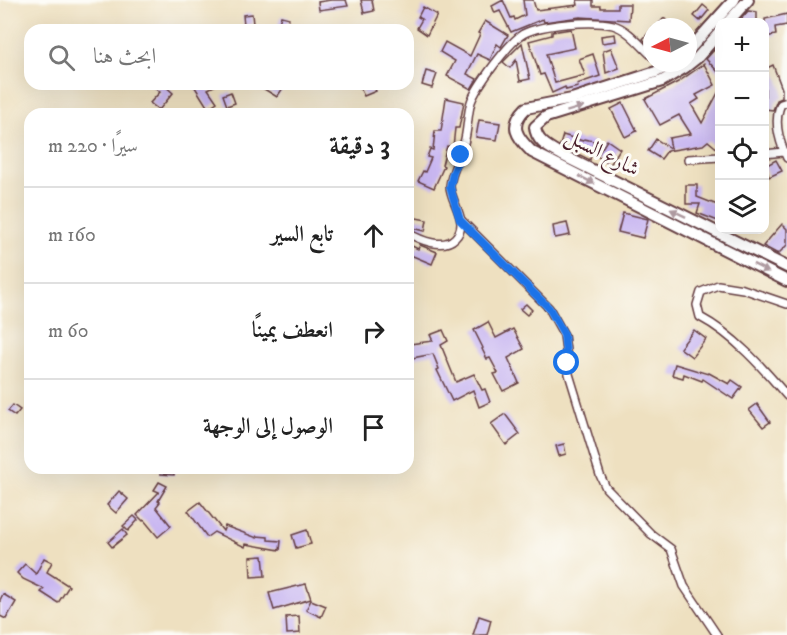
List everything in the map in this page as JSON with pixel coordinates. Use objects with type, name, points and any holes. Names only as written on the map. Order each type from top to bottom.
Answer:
[{"type":"main road","points":[[697,41],[734,0]]},
{"type":"main road","points":[[732,18],[748,0]]},
{"type":"main road","name":"شارع السبل","points":[[697,58],[715,38]]},
{"type":"main road","name":"شارع السبل","points":[[656,72],[572,99],[526,108],[516,121],[519,139],[532,152],[787,281]]},
{"type":"main road","name":"شارع السبل","points":[[665,72],[662,81],[546,117],[535,127],[536,132],[546,146],[787,267]]},
{"type":"street","points":[[414,235],[435,243],[445,243],[455,238],[459,231],[460,220],[450,187],[465,140],[471,101],[490,68],[521,35],[544,27],[567,24],[612,25],[622,29],[643,48]]},
{"type":"street","points":[[769,154],[786,155],[779,134],[777,114],[782,104],[787,102]]},
{"type":"street","points":[[688,159],[715,157]]},
{"type":"street","points":[[460,220],[549,308],[564,334],[569,374],[606,488],[651,534],[671,549],[684,586],[717,635]]},
{"type":"street","points":[[787,303],[742,289],[718,285],[701,292],[697,305],[700,317],[713,324],[765,370],[787,396]]},
{"type":"building","points":[[346,0],[348,6],[319,10],[318,2]]},
{"type":"building","points":[[361,0],[372,0],[374,11],[364,13]]},
{"type":"building","points":[[503,0],[511,18],[514,17],[515,20],[525,15],[523,0],[533,0],[536,10],[578,5],[577,0],[593,0],[593,6],[601,6],[601,8],[618,8],[618,4],[630,4],[629,20],[580,17],[544,22],[543,19],[511,32],[500,11],[495,13],[492,6]]},
{"type":"building","points":[[703,5],[709,10],[700,21],[694,16]]},
{"type":"building","points":[[423,7],[437,15],[427,35],[417,28],[422,19],[418,17]]},
{"type":"building","points":[[748,11],[757,12],[757,18],[742,18]]},
{"type":"building","points":[[252,14],[253,24],[244,24],[243,15]]},
{"type":"building","points":[[787,14],[787,25],[775,27],[776,35],[769,36],[769,18]]},
{"type":"building","points":[[281,16],[289,18],[287,24],[279,24]]},
{"type":"building","points":[[485,21],[508,35],[501,47],[497,44],[490,60],[477,54],[467,74],[477,79],[471,89],[447,76],[455,61],[440,52],[445,42],[470,56]]},
{"type":"building","points":[[571,29],[575,48],[546,54],[555,83],[585,75],[579,59],[593,54],[600,76],[577,84],[578,87],[566,90],[565,87],[552,93],[544,74],[540,75],[529,41],[552,35],[552,32]]},
{"type":"building","points":[[615,34],[616,41],[602,43],[601,36]]},
{"type":"building","points":[[522,43],[530,79],[520,81],[516,60],[510,68],[503,62]]},
{"type":"building","points":[[611,48],[619,68],[606,73],[603,51]]},
{"type":"building","points":[[714,50],[715,69],[706,59]]},
{"type":"building","points":[[704,64],[715,85],[696,95],[699,99],[691,104],[702,123],[715,98],[715,147],[708,141],[703,145],[667,151],[661,159],[648,151],[656,139],[671,149],[669,138],[691,134],[679,115],[660,125],[645,99],[692,72],[697,72],[697,69]]},
{"type":"building","points":[[773,65],[782,89],[782,98],[777,100],[773,110],[769,110],[769,67]]},
{"type":"building","points":[[426,71],[437,74],[432,88],[422,85]]},
{"type":"building","points":[[158,90],[170,90],[173,93],[161,108],[156,108],[150,103],[160,92]]},
{"type":"building","points":[[197,90],[209,90],[217,102],[208,108]]},
{"type":"building","points":[[266,90],[282,90],[277,97]]},
{"type":"building","points":[[361,90],[376,90],[376,91],[364,96]]},
{"type":"building","points":[[231,92],[235,103],[227,106],[223,95]]},
{"type":"building","points":[[446,98],[464,102],[459,128],[455,128],[453,147],[447,146],[442,165],[444,166],[434,188],[418,181],[431,158],[427,157],[430,149],[433,150],[435,131],[441,131]]},
{"type":"building","points":[[623,103],[637,131],[625,137],[611,109]]},
{"type":"building","points":[[479,120],[500,123],[497,140],[476,137]]},
{"type":"building","points":[[563,135],[583,141],[584,139],[594,141],[590,160],[560,145]]},
{"type":"building","points":[[607,140],[620,149],[610,165],[597,156]]},
{"type":"building","points":[[776,160],[782,171],[769,177],[769,164]]},
{"type":"building","points":[[686,185],[697,185],[697,197],[715,204],[715,220],[697,213],[700,204],[686,204]]},
{"type":"building","points":[[623,213],[648,219],[643,238],[618,232]]},
{"type":"building","points":[[414,218],[427,220],[425,231],[414,228]]},
{"type":"building","points":[[567,223],[570,235],[555,238],[553,226]]},
{"type":"building","points":[[782,224],[787,229],[787,245],[778,254],[763,246]]},
{"type":"building","points":[[420,245],[437,252],[432,264],[414,256],[414,247],[418,249]]},
{"type":"building","points":[[526,304],[532,310],[527,315],[520,309]]},
{"type":"building","points":[[488,322],[496,338],[513,329],[524,349],[508,358],[519,383],[503,391],[494,374],[498,373],[490,358],[487,359],[474,330]]},
{"type":"building","points":[[443,330],[448,341],[441,345],[456,382],[474,374],[482,390],[485,389],[490,402],[479,407],[473,390],[452,401],[437,370],[439,369],[433,354],[414,358],[414,343],[433,341],[430,335]]},
{"type":"building","points":[[694,330],[706,339],[692,357],[680,348]]},
{"type":"building","points":[[675,364],[709,373],[729,384],[732,380],[742,387],[733,399],[703,379],[702,381],[684,374],[683,378],[672,375]]},
{"type":"building","points":[[757,404],[770,422],[763,427],[749,410]]},
{"type":"building","points":[[13,405],[20,410],[15,416],[8,411]]},
{"type":"building","points":[[505,414],[520,434],[506,445],[491,424]]},
{"type":"building","points":[[564,444],[566,454],[559,456],[556,446]]},
{"type":"building","points":[[159,482],[167,486],[156,507],[171,526],[158,537],[137,515],[159,492],[154,490]]},
{"type":"building","points":[[119,491],[128,499],[116,513],[107,505]]},
{"type":"building","points":[[200,502],[223,531],[225,526],[257,538],[257,536],[268,537],[268,540],[281,541],[280,550],[246,544],[245,547],[214,532],[207,537],[188,511]]},
{"type":"building","points":[[134,516],[138,520],[128,531],[123,526]]},
{"type":"building","points":[[123,529],[127,535],[112,547],[108,542]]},
{"type":"building","points":[[307,530],[311,544],[296,548],[292,535]]},
{"type":"building","points":[[263,556],[265,576],[251,577],[250,557]]},
{"type":"building","points":[[44,558],[52,562],[47,572],[69,586],[58,603],[41,592],[44,589],[23,579],[17,573],[25,564],[36,574]]},
{"type":"building","points":[[306,584],[311,599],[274,610],[269,593]]},
{"type":"building","points":[[3,594],[16,602],[6,619],[0,616],[0,600]]},
{"type":"building","points":[[311,600],[326,606],[321,617],[306,610]]},
{"type":"building","points":[[299,616],[300,633],[287,634],[286,617]]},
{"type":"building","points":[[479,616],[491,620],[487,635],[473,635]]},
{"type":"route","points":[[461,155],[450,187],[460,220],[549,308],[564,334],[567,363]]}]
